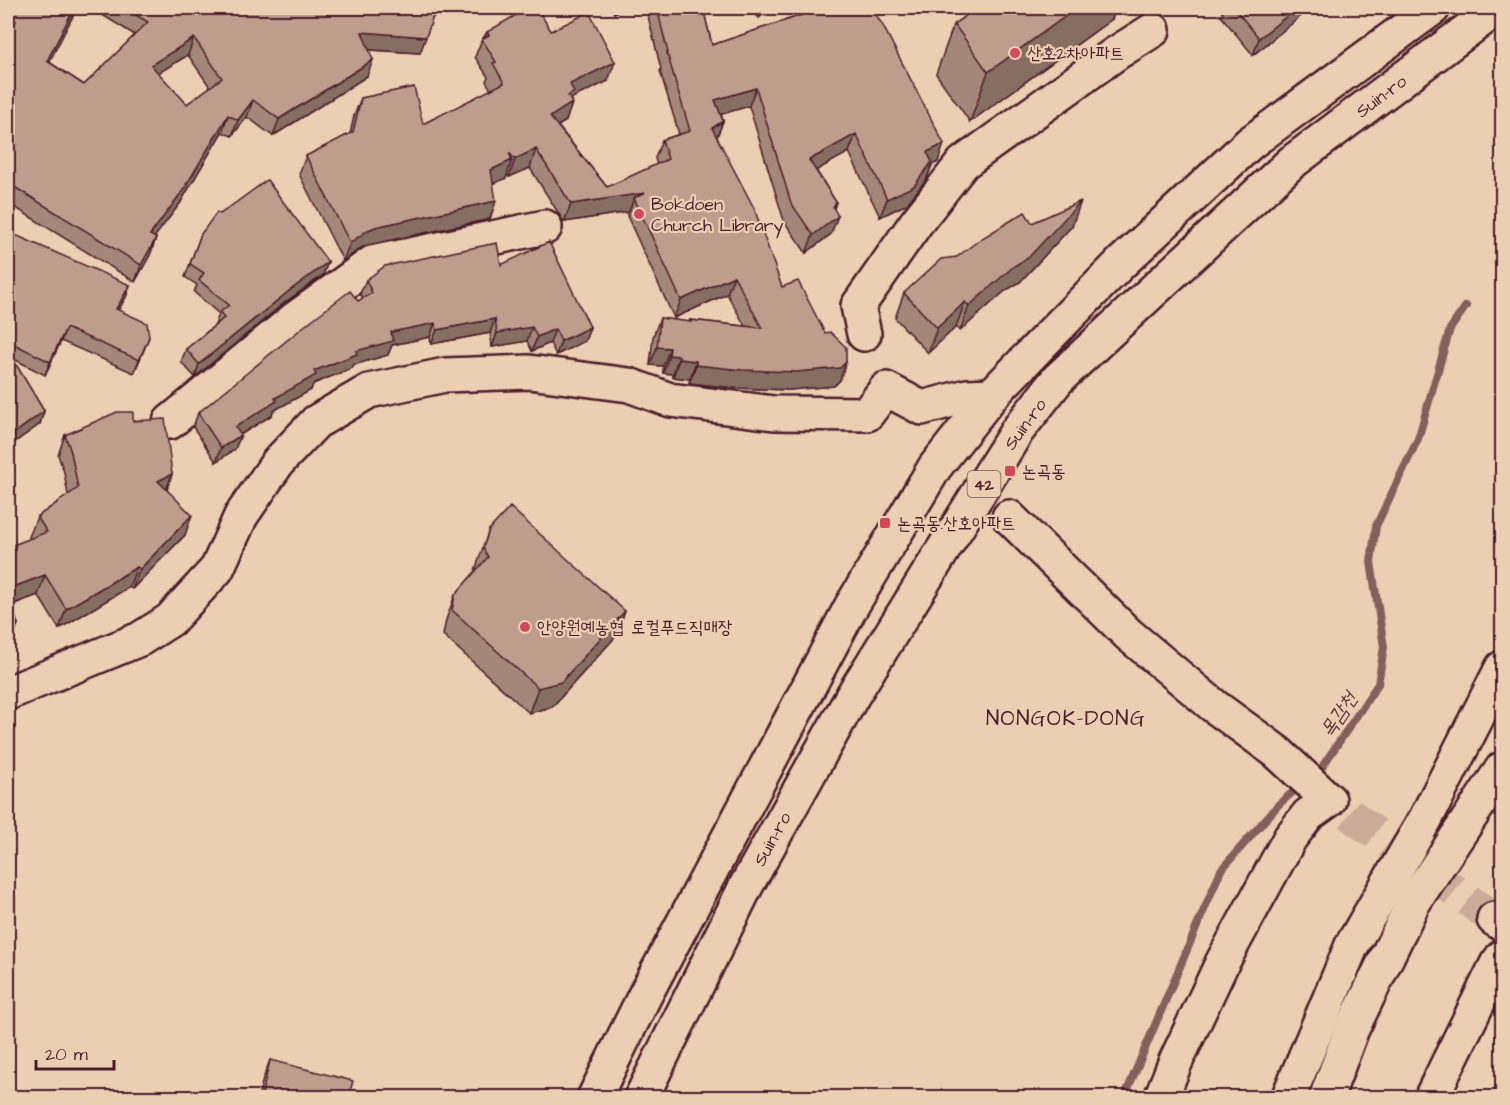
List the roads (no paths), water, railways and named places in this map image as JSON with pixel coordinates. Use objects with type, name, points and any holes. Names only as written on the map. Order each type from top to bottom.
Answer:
[{"type":"main road","points":[[594,1098],[645,995],[851,607],[935,467],[992,395],[1121,263],[1250,143],[1433,8]]},
{"type":"main road","name":"Suin-ro","points":[[640,1098],[746,886],[853,695],[1017,431],[1066,372],[1291,163],[1497,8]]},
{"type":"main road","points":[[864,334],[858,306],[915,223],[963,163],[1115,54],[1153,30]]},
{"type":"main road","points":[[170,422],[296,318],[372,263],[545,227]]},
{"type":"main road","points":[[8,693],[140,639],[170,620],[217,569],[241,516],[278,462],[316,422],[369,391],[445,375],[529,372],[629,385],[670,400],[774,413],[867,414],[886,389],[922,408],[968,396],[992,395]]},
{"type":"main road","points":[[1010,517],[1128,634],[1214,706],[1281,755],[1334,803],[1308,815],[1290,838],[1222,963],[1161,1098]]},
{"type":"main road","points":[[1288,1098],[1352,945],[1426,818],[1503,668]]},
{"type":"main road","points":[[1426,818],[1503,714]]},
{"type":"main road","points":[[1326,1098],[1352,1029],[1413,903],[1503,770]]},
{"type":"main road","points":[[1408,913],[1503,796]]},
{"type":"main road","points":[[1431,1098],[1497,964],[1503,957]]},
{"type":"waterway","name":"목감천","points":[[1313,775],[1322,767],[1378,684],[1384,647],[1371,562],[1376,526],[1418,439],[1450,329],[1466,306]]},
{"type":"waterway","name":"목감천","points":[[1124,1098],[1221,870],[1279,804],[1301,785]]},
{"type":"tunnel","points":[[1349,814],[1494,919]]},
{"type":"place","name":"산호2차아파트","points":[[1015,53]]},
{"type":"place","name":"Bokdoen Church Library","points":[[639,214]]},
{"type":"place","name":"논곡동","points":[[1010,471]]},
{"type":"place","name":"논곡동.산호아파트","points":[[885,523]]},
{"type":"place","name":"안양원예농협 로컬푸드직매장","points":[[525,627]]},
{"type":"district","name":"NONGOK-DONG","points":[[1066,718]]}]
